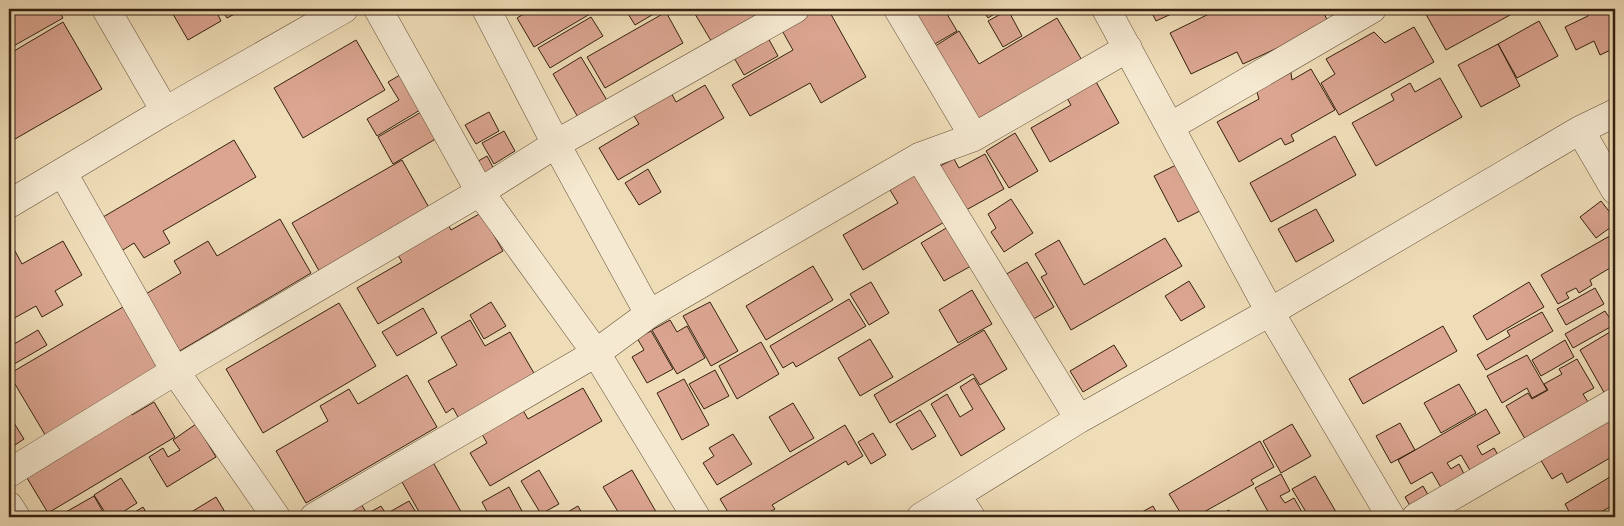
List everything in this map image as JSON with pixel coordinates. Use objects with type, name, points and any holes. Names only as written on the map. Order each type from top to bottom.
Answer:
[{"type":"street","points":[[106,9],[165,111]]},
{"type":"street","points":[[12,196],[63,173],[165,111],[344,9]]},
{"type":"street","points":[[378,9],[480,192],[596,353],[696,517]]},
{"type":"street","points":[[486,9],[556,144],[649,314]]},
{"type":"street","points":[[9,472],[176,370],[480,192],[556,144],[795,9]]},
{"type":"street","points":[[898,9],[974,137]]},
{"type":"street","points":[[1106,9],[1270,312],[1391,517]]},
{"type":"street","points":[[1171,126],[1357,12]]},
{"type":"street","points":[[314,517],[596,353],[649,314],[919,157],[974,137],[1128,48]]},
{"type":"street","points":[[921,517],[964,507],[1079,419],[1270,312],[1580,130],[1615,113]]},
{"type":"street","points":[[1580,130],[1615,190]]},
{"type":"street","points":[[919,157],[1079,419]]},
{"type":"street","points":[[63,173],[176,370],[276,517]]},
{"type":"street","points":[[1416,517],[1615,402]]},
{"type":"street","points":[[9,506],[16,517]]},
{"type":"building","points":[[9,9],[58,9],[63,18],[10,48]]},
{"type":"building","points":[[170,9],[220,9],[217,13],[221,21],[188,40]]},
{"type":"building","points":[[221,9],[244,9],[227,18]]},
{"type":"building","points":[[532,9],[587,9],[590,14],[534,47],[517,18]]},
{"type":"building","points":[[625,9],[662,9],[635,25]]},
{"type":"building","points":[[692,9],[758,9],[761,14],[713,44]]},
{"type":"building","points":[[813,9],[828,9],[866,77],[821,103],[810,83],[750,116],[732,85],[793,50],[780,27]]},
{"type":"building","points":[[921,9],[944,9],[957,31],[928,48],[909,16]]},
{"type":"building","points":[[982,9],[1002,9],[988,18]]},
{"type":"building","points":[[1150,9],[1182,9],[1156,21]]},
{"type":"building","points":[[1219,9],[1322,9],[1329,24],[1243,64],[1237,52],[1191,74],[1170,33]]},
{"type":"building","points":[[1423,9],[1521,9],[1446,50]]},
{"type":"building","points":[[1584,9],[1615,9],[1615,48],[1600,55],[1594,41],[1576,50],[1565,27],[1588,16]]},
{"type":"building","points":[[1008,10],[1022,36],[1003,47],[988,21]]},
{"type":"building","points":[[666,12],[683,43],[605,88],[587,57]]},
{"type":"building","points":[[591,17],[603,36],[550,68],[538,48]]},
{"type":"building","points":[[1057,18],[1083,62],[974,127],[929,50],[959,31],[979,64]]},
{"type":"building","points":[[1539,21],[1558,56],[1517,78],[1498,44]]},
{"type":"building","points":[[63,22],[102,89],[15,139],[9,127],[9,54]]},
{"type":"building","points":[[1414,27],[1434,62],[1339,115],[1321,83],[1335,74],[1326,59],[1374,32],[1385,43]]},
{"type":"building","points":[[767,36],[778,56],[744,75],[733,56]]},
{"type":"building","points":[[356,40],[385,90],[303,138],[274,88]]},
{"type":"building","points":[[1498,44],[1520,86],[1481,107],[1458,65]]},
{"type":"building","points":[[581,57],[608,102],[579,119],[553,74]]},
{"type":"building","points":[[1290,66],[1292,80],[1311,69],[1335,110],[1291,135],[1294,141],[1285,145],[1281,138],[1239,162],[1217,122],[1259,99],[1255,86]]},
{"type":"building","points":[[1090,71],[1119,123],[1050,162],[1031,128],[1071,105],[1061,88]]},
{"type":"building","points":[[405,72],[425,107],[377,136],[367,119],[399,100],[388,82]]},
{"type":"building","points":[[1440,78],[1462,117],[1376,166],[1352,123],[1394,100],[1391,94],[1410,83],[1415,92]]},
{"type":"building","points":[[705,85],[724,118],[618,180],[599,148],[639,124],[631,111],[669,89],[676,102]]},
{"type":"building","points":[[423,111],[444,134],[393,164],[378,137]]},
{"type":"building","points":[[489,112],[499,131],[476,144],[465,125]]},
{"type":"building","points":[[504,131],[515,151],[494,164],[482,143]]},
{"type":"building","points":[[1015,133],[1038,171],[1009,188],[986,151]]},
{"type":"building","points":[[1335,136],[1356,175],[1271,222],[1250,183]]},
{"type":"building","points":[[234,140],[256,177],[163,231],[170,243],[144,258],[134,243],[118,253],[98,220]]},
{"type":"building","points":[[985,154],[1004,189],[959,214],[934,169],[954,159],[959,168]]},
{"type":"building","points":[[487,156],[494,169],[480,176],[473,164]]},
{"type":"building","points":[[402,160],[432,213],[322,276],[292,223]]},
{"type":"building","points":[[1176,165],[1200,211],[1178,222],[1154,176]]},
{"type":"building","points":[[648,169],[661,192],[639,205],[625,183]]},
{"type":"building","points":[[917,173],[946,221],[863,270],[843,235],[898,203],[890,190]]},
{"type":"building","points":[[1011,199],[1033,233],[1004,252],[991,232],[996,228],[988,214]]},
{"type":"building","points":[[1601,201],[1615,219],[1615,224],[1596,238],[1580,217]]},
{"type":"building","points":[[1316,209],[1334,241],[1296,262],[1278,229]]},
{"type":"building","points":[[481,213],[503,251],[378,324],[357,288],[402,262],[395,250],[446,220],[451,230]]},
{"type":"building","points":[[280,219],[311,273],[173,355],[139,298],[181,273],[174,261],[208,241],[217,256]]},
{"type":"building","points":[[948,227],[971,266],[944,281],[921,243]]},
{"type":"building","points":[[1615,233],[1615,273],[1610,268],[1590,280],[1592,285],[1579,293],[1576,288],[1566,293],[1569,298],[1558,304],[1541,275]]},
{"type":"building","points":[[1165,238],[1182,266],[1071,330],[1041,277],[1047,274],[1035,254],[1059,240],[1084,285]]},
{"type":"building","points":[[9,240],[22,264],[63,241],[82,275],[55,291],[63,305],[42,317],[36,306],[9,321]]},
{"type":"building","points":[[1027,262],[1054,307],[1025,324],[998,279]]},
{"type":"building","points":[[813,266],[833,300],[766,340],[746,306]]},
{"type":"building","points":[[1189,281],[1205,307],[1181,321],[1165,296]]},
{"type":"building","points":[[871,282],[889,313],[869,325],[850,294]]},
{"type":"building","points":[[1529,282],[1544,307],[1487,340],[1473,316]]},
{"type":"building","points":[[1595,288],[1604,304],[1566,325],[1557,309]]},
{"type":"building","points":[[972,290],[992,324],[958,343],[939,310]]},
{"type":"building","points":[[849,299],[866,326],[796,367],[793,362],[783,368],[770,346]]},
{"type":"building","points":[[491,302],[506,326],[484,339],[470,315]]},
{"type":"building","points":[[710,302],[738,351],[711,366],[683,316]]},
{"type":"building","points":[[339,303],[376,366],[263,433],[226,369]]},
{"type":"building","points":[[123,307],[161,371],[47,438],[9,374]]},
{"type":"building","points":[[423,308],[437,333],[397,356],[382,332]]},
{"type":"building","points":[[1605,311],[1614,325],[1573,348],[1565,334]]},
{"type":"building","points":[[1542,312],[1553,331],[1486,370],[1477,355],[1510,336],[1507,331]]},
{"type":"building","points":[[470,320],[485,346],[510,332],[538,380],[462,424],[453,408],[446,413],[428,381],[457,365],[441,337]]},
{"type":"building","points":[[670,320],[677,332],[687,326],[705,358],[677,374],[652,330]]},
{"type":"building","points":[[1443,326],[1457,351],[1363,404],[1349,379]]},
{"type":"building","points":[[1615,329],[1615,391],[1606,396],[1580,350]]},
{"type":"building","points":[[38,330],[47,345],[9,367],[9,347]]},
{"type":"building","points":[[984,330],[1007,369],[980,385],[973,374],[890,423],[874,395]]},
{"type":"building","points":[[651,331],[673,369],[647,383],[632,357],[644,350],[637,338]]},
{"type":"building","points":[[870,339],[893,377],[860,396],[838,358]]},
{"type":"building","points":[[1565,340],[1574,357],[1541,376],[1532,360]]},
{"type":"building","points":[[761,342],[779,374],[737,399],[719,366]]},
{"type":"building","points":[[1114,345],[1127,366],[1083,392],[1070,371]]},
{"type":"building","points":[[1527,355],[1547,390],[1532,398],[1527,388],[1502,403],[1487,376]]},
{"type":"building","points":[[1577,359],[1594,388],[1583,394],[1591,407],[1528,444],[1506,406],[1528,393],[1532,399],[1548,390],[1544,384],[1562,374],[1559,369]]},
{"type":"building","points":[[715,370],[729,396],[704,409],[689,384]]},
{"type":"building","points":[[407,375],[437,427],[306,503],[276,451],[328,421],[320,406],[349,389],[358,404]]},
{"type":"building","points":[[974,378],[1005,429],[961,456],[931,404],[947,394],[960,417],[973,409],[960,387]]},
{"type":"building","points":[[684,379],[709,425],[682,440],[657,393]]},
{"type":"building","points":[[1459,384],[1476,413],[1441,433],[1424,403]]},
{"type":"building","points":[[583,388],[602,421],[490,486],[470,453],[487,443],[479,429],[520,405],[528,419]]},
{"type":"building","points":[[154,402],[175,437],[48,513],[27,478],[60,458],[53,447],[75,448],[97,435],[90,423],[124,403],[132,415]]},
{"type":"building","points":[[793,403],[814,438],[790,452],[769,417]]},
{"type":"building","points":[[1486,409],[1500,433],[1477,446],[1482,455],[1494,448],[1499,457],[1471,472],[1461,455],[1447,463],[1451,469],[1459,464],[1466,478],[1443,491],[1432,472],[1411,484],[1398,460]]},
{"type":"building","points":[[920,410],[936,436],[912,450],[896,424]]},
{"type":"building","points":[[9,415],[24,439],[9,449]]},
{"type":"building","points":[[1614,417],[1615,455],[1567,483],[1562,473],[1552,479],[1536,452]]},
{"type":"building","points":[[1400,423],[1415,450],[1391,463],[1376,436]]},
{"type":"building","points":[[196,424],[216,457],[167,487],[149,457],[163,448],[168,457],[180,450],[173,440]]},
{"type":"building","points":[[1292,424],[1311,456],[1281,473],[1263,441]]},
{"type":"building","points":[[845,425],[863,456],[848,465],[846,461],[772,505],[775,509],[760,517],[731,517],[720,499]]},
{"type":"building","points":[[873,433],[886,455],[871,464],[858,442]]},
{"type":"building","points":[[733,434],[752,464],[717,485],[703,463],[714,456],[709,448]]},
{"type":"building","points":[[1260,441],[1274,467],[1251,480],[1254,484],[1195,517],[1183,517],[1169,494]]},
{"type":"building","points":[[430,457],[464,517],[422,517],[398,475]]},
{"type":"building","points":[[539,470],[559,504],[541,514],[521,481]]},
{"type":"building","points":[[632,470],[659,517],[618,517],[620,515],[603,487]]},
{"type":"building","points":[[1281,474],[1290,491],[1280,496],[1285,503],[1294,498],[1305,517],[1271,517],[1255,488]]},
{"type":"building","points":[[1615,474],[1615,504],[1592,517],[1572,517],[1565,504]]},
{"type":"building","points":[[1315,476],[1339,517],[1309,517],[1292,489]]},
{"type":"building","points":[[121,478],[137,503],[115,517],[108,517],[94,495]]},
{"type":"building","points":[[1423,486],[1431,500],[1413,511],[1405,497]]},
{"type":"building","points":[[509,487],[522,511],[510,517],[490,517],[482,502]]},
{"type":"building","points":[[94,496],[106,517],[57,517]]},
{"type":"building","points":[[216,497],[228,517],[183,517]]},
{"type":"building","points":[[359,500],[367,514],[381,506],[386,514],[409,501],[419,517],[334,517]]},
{"type":"building","points":[[578,506],[584,517],[559,517]]},
{"type":"building","points":[[1153,506],[1159,517],[1133,517]]},
{"type":"building","points":[[143,507],[149,517],[127,517]]},
{"type":"building","points":[[1229,510],[1233,517],[1217,517]]},
{"type":"building","points":[[1547,511],[1550,517],[1537,517]]}]
